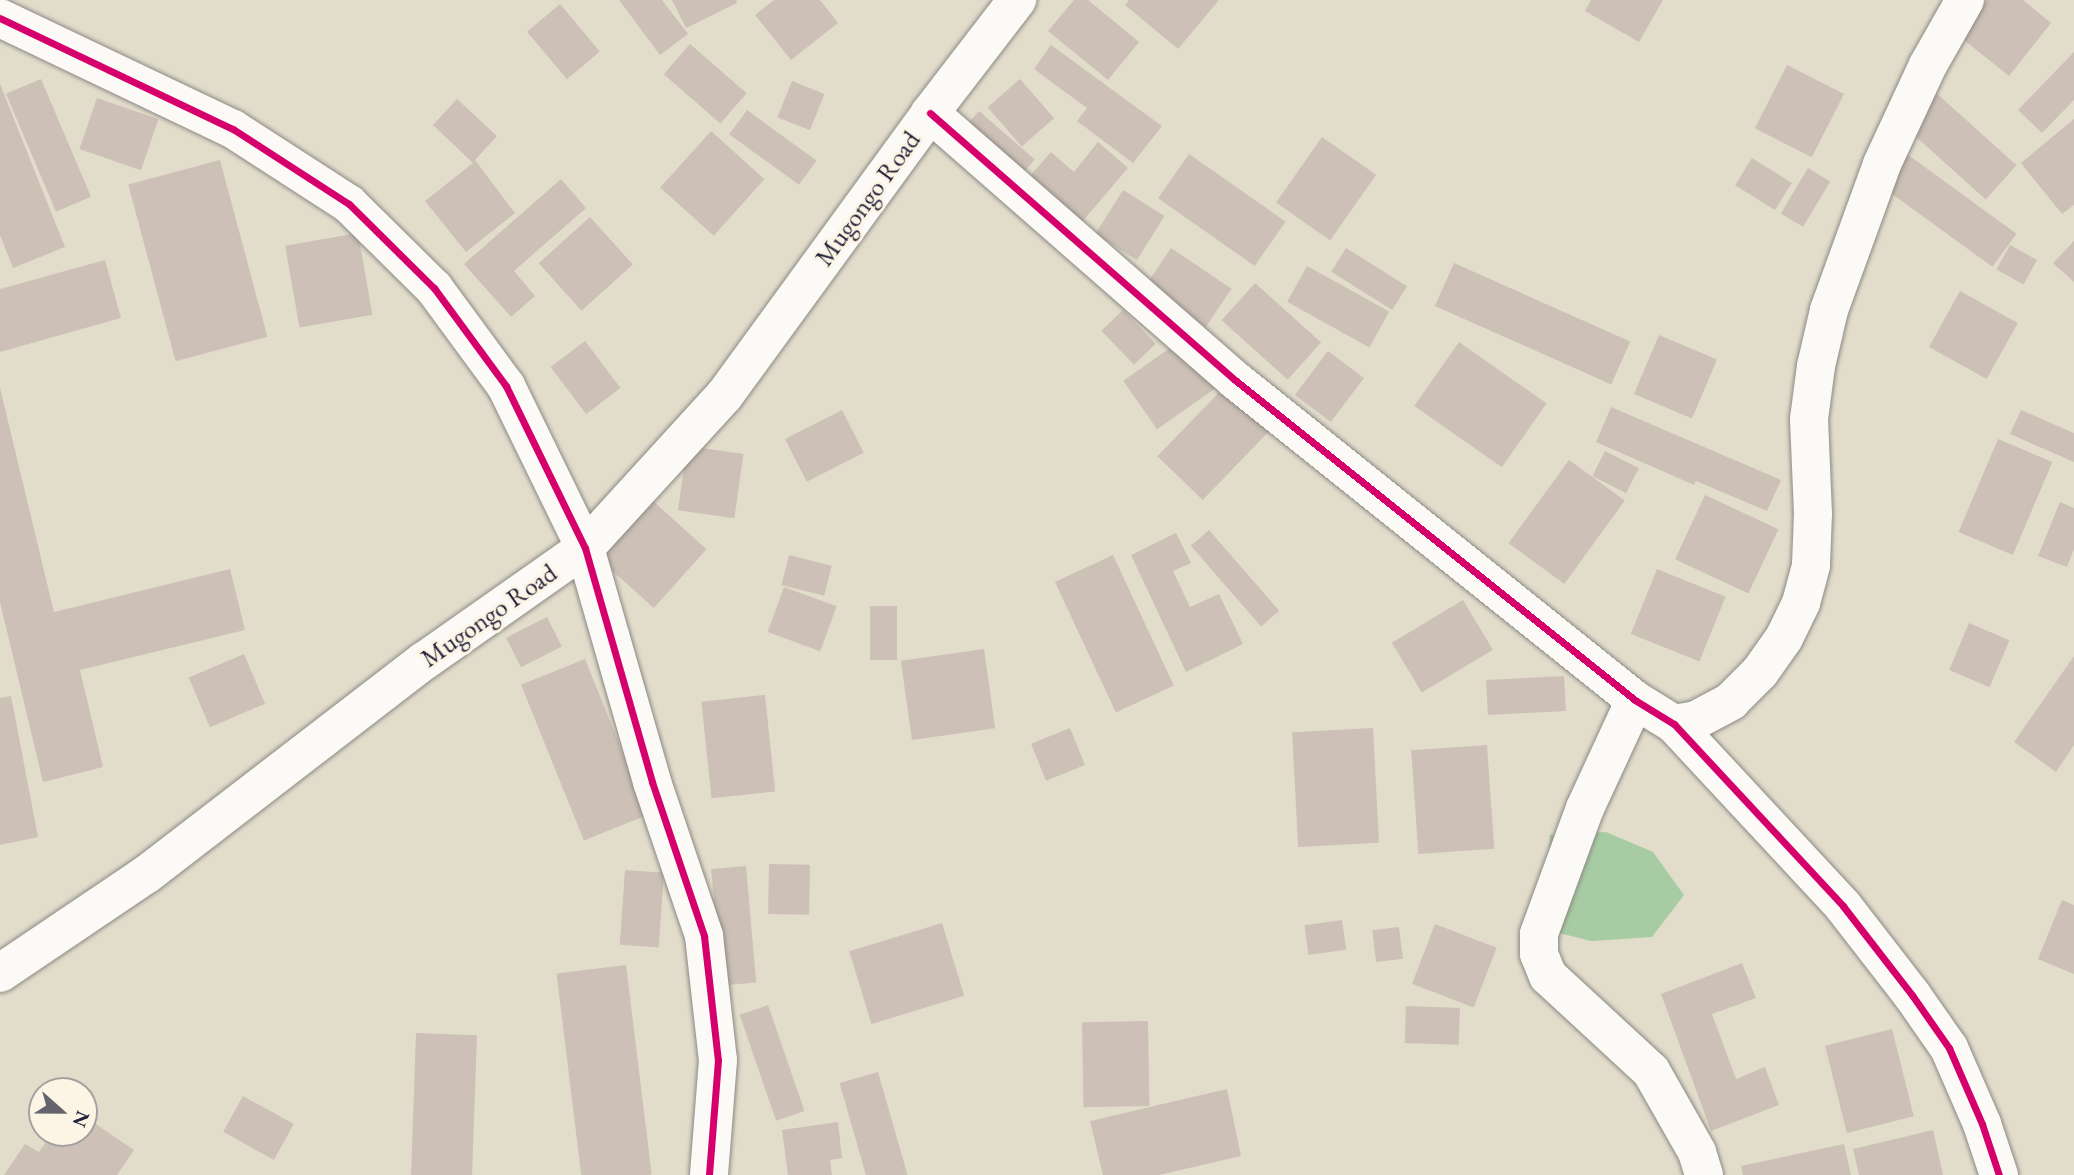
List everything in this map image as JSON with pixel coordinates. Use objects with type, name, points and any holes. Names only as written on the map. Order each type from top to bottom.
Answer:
[{"type":"street","name":"Mugongo Road","points":[[0,973],[147,874],[424,661],[585,548],[724,396],[930,113],[1017,0]]},
{"type":"street","points":[[1674,724],[1696,720],[1731,701],[1760,672],[1784,638],[1801,604],[1811,565],[1813,514],[1809,419],[1816,366],[1829,310],[1882,164],[1928,65],[1965,0]]},
{"type":"street","points":[[0,18],[233,129],[349,204],[434,288],[506,386],[585,548],[652,782],[704,936],[718,1060],[709,1175]]},
{"type":"street","points":[[930,113],[1235,380],[1635,700],[1674,724],[1843,906],[1912,995],[1949,1048],[1982,1124],[1999,1175]]},
{"type":"street","points":[[1635,700],[1585,808],[1539,934],[1539,954],[1548,976],[1651,1071],[1692,1142],[1703,1175]]},
{"type":"green space","points":[[1606,832],[1653,852],[1684,895],[1652,937],[1591,941],[1547,930],[1550,835]]},
{"type":"building","points":[[619,0],[662,0],[688,34],[660,55]]},
{"type":"building","points":[[672,0],[736,0],[737,3],[686,28]]},
{"type":"building","points":[[774,0],[820,0],[838,23],[791,60],[755,15]]},
{"type":"building","points":[[1074,0],[1088,0],[1139,42],[1108,80],[1048,31]]},
{"type":"building","points":[[1129,0],[1219,0],[1178,49],[1125,5]]},
{"type":"building","points":[[1591,0],[1663,0],[1639,42],[1585,11]]},
{"type":"building","points":[[1987,0],[2023,0],[2051,23],[2009,76],[1959,36]]},
{"type":"building","points":[[560,4],[600,51],[567,79],[527,32]]},
{"type":"building","points":[[690,44],[747,93],[720,123],[664,74]]},
{"type":"building","points":[[1051,45],[1162,126],[1133,163],[1077,121],[1087,108],[1034,69]]},
{"type":"building","points":[[2074,52],[2074,100],[2042,133],[2018,110]]},
{"type":"building","points":[[1787,65],[1844,94],[1812,157],[1755,128]]},
{"type":"building","points":[[41,79],[91,197],[56,212],[6,94]]},
{"type":"building","points":[[1020,79],[1054,118],[1022,146],[988,107]]},
{"type":"building","points":[[792,81],[824,94],[810,130],[777,117]]},
{"type":"building","points":[[0,84],[65,247],[13,268],[0,235]]},
{"type":"building","points":[[1934,91],[2016,165],[1986,199],[1903,125]]},
{"type":"building","points":[[97,98],[158,119],[141,170],[79,149]]},
{"type":"building","points":[[457,99],[497,136],[475,160],[515,213],[466,252],[425,201],[473,163],[433,125]]},
{"type":"building","points":[[747,110],[817,161],[799,185],[729,134]]},
{"type":"building","points":[[979,111],[1035,160],[1016,181],[960,133]]},
{"type":"building","points":[[2074,119],[2074,205],[2062,214],[2021,163]]},
{"type":"building","points":[[711,131],[765,179],[714,236],[660,187]]},
{"type":"building","points":[[1322,137],[1376,175],[1330,240],[1276,203]]},
{"type":"building","points":[[1098,142],[1128,168],[1076,229],[1024,183],[1051,152],[1074,172]]},
{"type":"building","points":[[1900,149],[2016,234],[1992,267],[1876,182]]},
{"type":"building","points":[[1189,154],[1286,222],[1255,266],[1158,198]]},
{"type":"building","points":[[1752,158],[1792,183],[1775,210],[1735,185]]},
{"type":"building","points":[[220,160],[267,337],[176,361],[128,185]]},
{"type":"building","points":[[1808,168],[1830,181],[1803,227],[1781,213]]},
{"type":"building","points":[[561,179],[586,208],[514,271],[535,296],[511,317],[464,264]]},
{"type":"building","points":[[1123,190],[1165,216],[1137,260],[1095,234]]},
{"type":"building","points":[[590,217],[633,265],[582,311],[539,263]]},
{"type":"building","points":[[358,233],[372,315],[300,328],[285,246]]},
{"type":"building","points":[[2074,241],[2074,282],[2053,263]]},
{"type":"building","points":[[2010,245],[2037,260],[2024,285],[1996,269]]},
{"type":"building","points":[[1171,248],[1232,289],[1206,327],[1145,286]]},
{"type":"building","points":[[1346,248],[1407,286],[1392,310],[1331,272]]},
{"type":"building","points":[[105,260],[121,318],[0,352],[0,289]]},
{"type":"building","points":[[1454,263],[1630,342],[1611,384],[1435,306]]},
{"type":"building","points":[[1307,266],[1389,312],[1369,347],[1287,302]]},
{"type":"building","points":[[1255,283],[1321,343],[1288,380],[1222,320]]},
{"type":"building","points":[[1960,291],[2018,323],[1987,379],[1929,347]]},
{"type":"building","points":[[1123,310],[1156,344],[1134,365],[1101,331]]},
{"type":"building","points":[[1659,335],[1717,360],[1692,419],[1634,394]]},
{"type":"building","points":[[1183,339],[1217,387],[1157,429],[1123,381]]},
{"type":"building","points":[[585,341],[621,388],[586,414],[551,367]]},
{"type":"building","points":[[1459,342],[1547,403],[1502,467],[1414,406]]},
{"type":"building","points":[[1328,351],[1364,378],[1331,422],[1295,395]]},
{"type":"building","points":[[1231,380],[1276,424],[1203,500],[1157,456]]},
{"type":"building","points":[[0,388],[54,612],[230,569],[245,630],[80,670],[103,767],[43,782],[0,602]]},
{"type":"building","points":[[1611,407],[1781,480],[1767,511],[1696,481],[1694,485],[1596,442]]},
{"type":"building","points":[[842,410],[864,453],[807,482],[785,439]]},
{"type":"building","points":[[2021,410],[2074,433],[2074,462],[2010,434]]},
{"type":"building","points":[[1998,439],[2052,462],[2013,555],[1959,532]]},
{"type":"building","points":[[687,446],[743,454],[734,518],[678,510]]},
{"type":"building","points":[[1605,451],[1639,468],[1626,493],[1592,476]]},
{"type":"building","points":[[1569,460],[1625,501],[1564,584],[1508,543]]},
{"type":"building","points":[[1705,495],[1778,529],[1748,594],[1675,559]]},
{"type":"building","points":[[653,501],[707,549],[654,608],[600,560]]},
{"type":"building","points":[[2060,502],[2074,508],[2074,549],[2067,567],[2038,556]]},
{"type":"building","points":[[1209,530],[1279,611],[1261,626],[1191,546]]},
{"type":"building","points":[[1176,533],[1191,563],[1173,571],[1190,607],[1219,594],[1243,644],[1186,672],[1131,555]]},
{"type":"building","points":[[789,555],[832,566],[824,596],[782,585]]},
{"type":"building","points":[[1113,555],[1174,686],[1116,713],[1055,582]]},
{"type":"building","points":[[1657,569],[1726,597],[1699,662],[1631,634]]},
{"type":"building","points":[[784,587],[837,606],[820,651],[768,632]]},
{"type":"building","points":[[1463,600],[1493,650],[1422,692],[1392,643]]},
{"type":"building","points":[[870,606],[897,606],[897,660],[870,660]]},
{"type":"building","points":[[547,617],[562,646],[521,667],[506,638]]},
{"type":"building","points":[[1969,623],[2010,640],[1990,687],[1949,670]]},
{"type":"building","points":[[984,649],[995,728],[912,740],[901,661]]},
{"type":"building","points":[[244,654],[265,704],[210,727],[189,677]]},
{"type":"building","points":[[2074,656],[2074,745],[2056,772],[2014,742]]},
{"type":"building","points":[[585,659],[648,815],[584,841],[521,685]]},
{"type":"building","points":[[1564,676],[1566,711],[1488,715],[1486,680]]},
{"type":"building","points":[[765,695],[775,791],[711,798],[701,702]]},
{"type":"building","points":[[11,696],[38,837],[0,845],[0,698]]},
{"type":"building","points":[[1070,728],[1085,765],[1046,781],[1031,744]]},
{"type":"building","points":[[1373,728],[1379,843],[1298,847],[1292,732]]},
{"type":"building","points":[[1487,745],[1494,849],[1418,854],[1411,750]]},
{"type":"building","points":[[769,864],[810,865],[809,915],[768,914]]},
{"type":"building","points":[[746,866],[756,983],[721,986],[711,869]]},
{"type":"building","points":[[625,870],[664,873],[659,948],[620,945]]},
{"type":"building","points":[[2062,900],[2074,905],[2074,974],[2038,959]]},
{"type":"building","points":[[1342,920],[1346,950],[1309,955],[1304,925]]},
{"type":"building","points":[[942,923],[964,996],[871,1024],[849,951]]},
{"type":"building","points":[[1435,924],[1497,948],[1474,1007],[1412,984]]},
{"type":"building","points":[[1399,927],[1403,959],[1376,962],[1372,930]]},
{"type":"building","points":[[1742,963],[1756,998],[1712,1014],[1736,1079],[1765,1067],[1779,1105],[1711,1131],[1661,994]]},
{"type":"building","points":[[626,965],[652,1174],[581,1175],[557,974]]},
{"type":"building","points":[[768,1005],[804,1111],[776,1121],[740,1015]]},
{"type":"building","points":[[1406,1006],[1460,1008],[1459,1045],[1405,1043]]},
{"type":"building","points":[[1148,1021],[1149,1106],[1083,1107],[1082,1022]]},
{"type":"building","points":[[1892,1029],[1914,1116],[1847,1133],[1825,1046]]},
{"type":"building","points":[[416,1033],[477,1035],[472,1175],[411,1175]]},
{"type":"building","points":[[878,1072],[907,1175],[866,1175],[840,1083]]},
{"type":"building","points":[[1227,1089],[1241,1156],[1159,1175],[1103,1175],[1090,1121]]},
{"type":"building","points":[[243,1096],[294,1124],[274,1160],[223,1132]]},
{"type":"building","points":[[838,1122],[842,1158],[830,1160],[832,1175],[788,1175],[782,1130]]},
{"type":"building","points":[[98,1126],[134,1150],[117,1175],[4,1175],[25,1144],[39,1152],[42,1147],[98,1147]]},
{"type":"building","points":[[1933,1130],[1943,1175],[1859,1175],[1853,1149]]},
{"type":"building","points":[[1844,1144],[1851,1175],[1743,1175],[1741,1166]]},
{"type":"cycle path","points":[[0,18],[233,129],[349,204],[434,288],[506,386],[585,548],[652,782],[704,936],[718,1060],[709,1175]]},
{"type":"cycle path","points":[[930,113],[1235,380],[1635,700],[1674,724],[1843,906],[1912,995],[1949,1048],[1982,1124],[1999,1175]]}]
